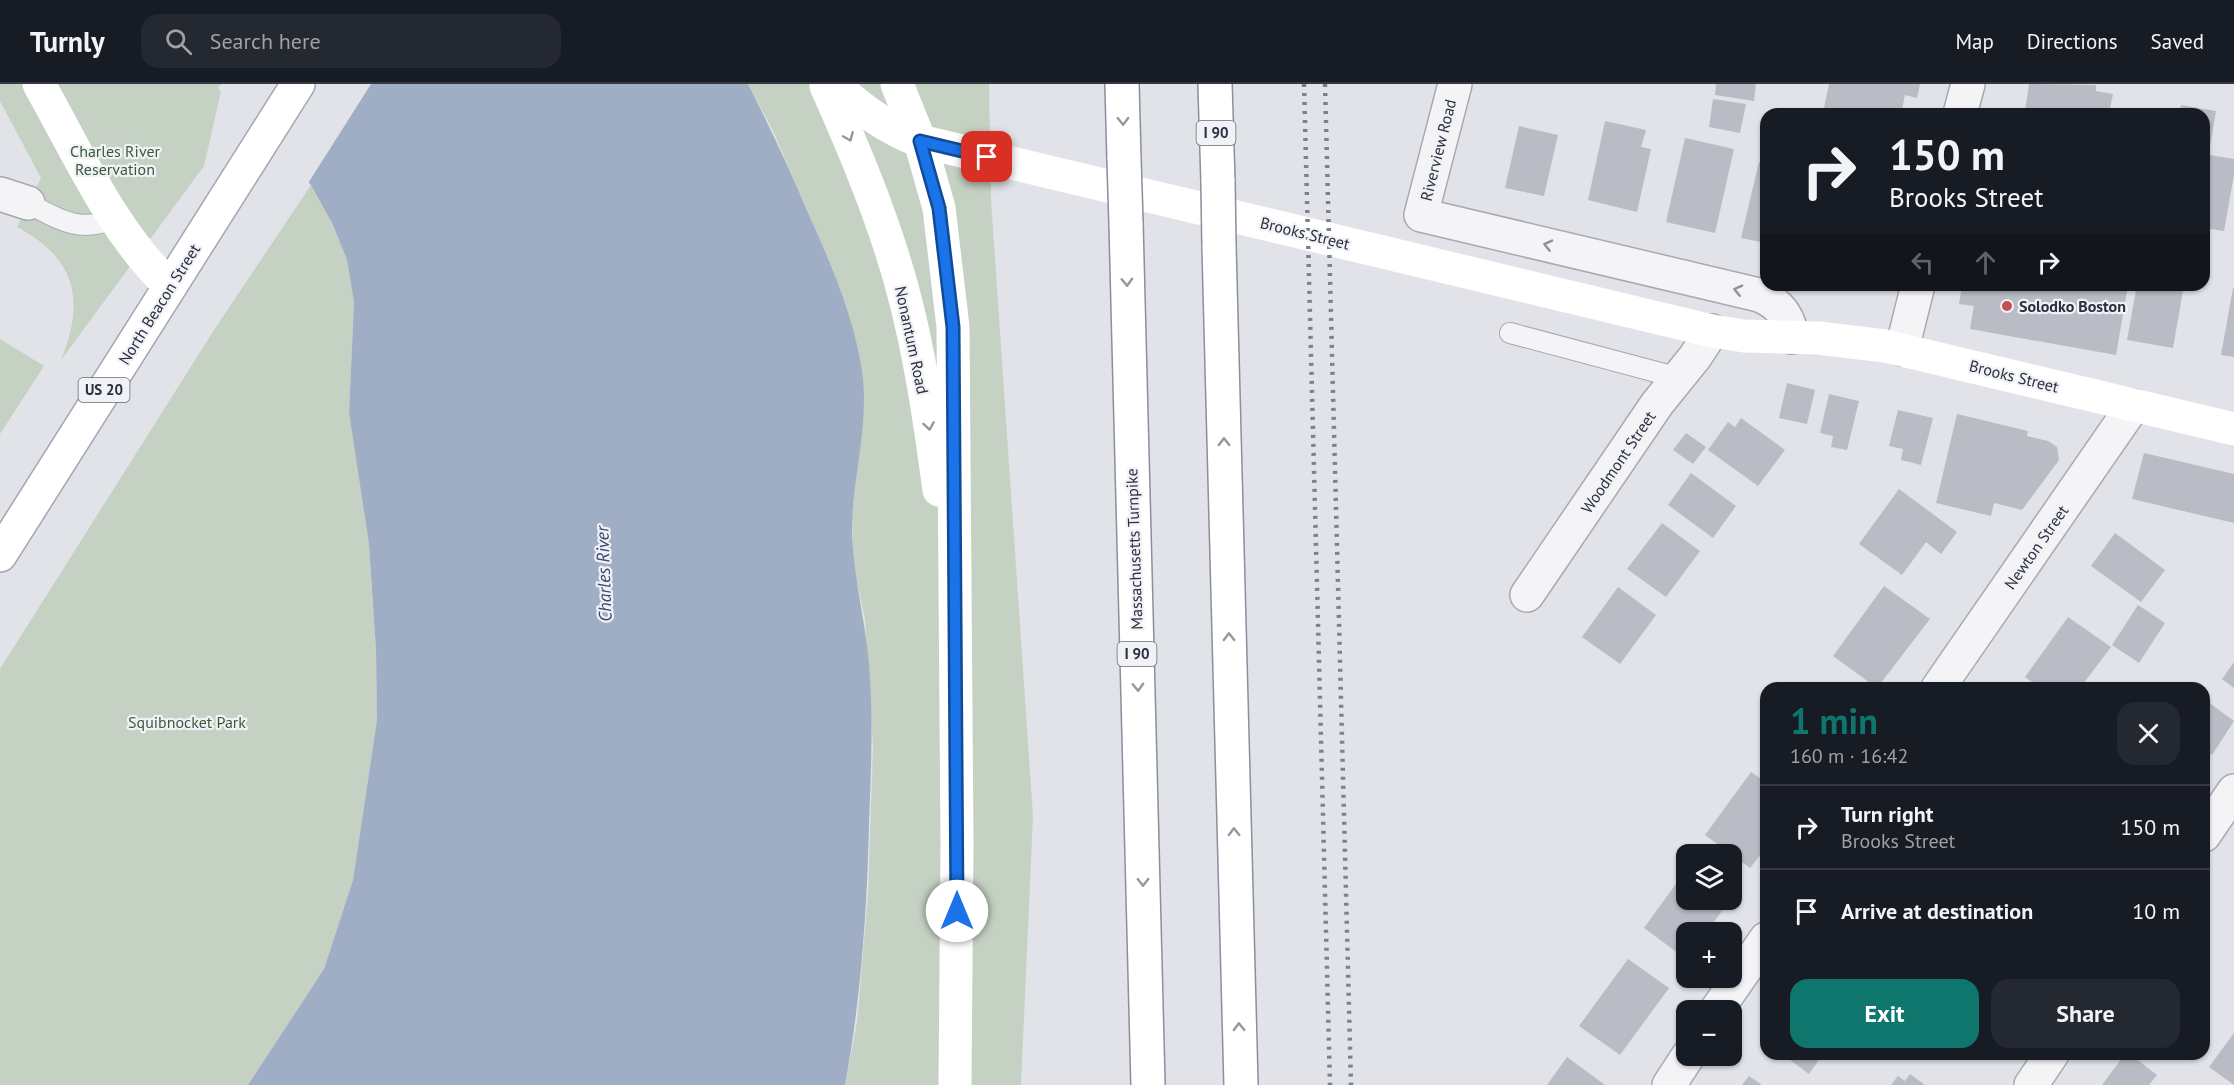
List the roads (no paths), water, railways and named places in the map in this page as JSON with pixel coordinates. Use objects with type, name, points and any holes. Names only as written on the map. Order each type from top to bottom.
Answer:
[{"type":"main road","points":[[39,84],[115,217],[143,257],[170,286]]},
{"type":"main road","name":"North Beacon Street","points":[[0,555],[298,84]]},
{"type":"main road","name":"Nonantum Road","points":[[825,84],[867,182],[902,287],[925,403],[954,608]]},
{"type":"main road","name":"Brooks Street","points":[[834,84],[856,106],[877,120],[920,141],[1712,331],[1744,336],[1850,341],[1902,349],[2234,429]]},
{"type":"main road","name":"Nonantum Road","points":[[897,84],[920,141],[939,208],[953,327],[957,844],[955,1085]]},
{"type":"main road","name":"Massachusetts Turnpike","points":[[1122,84],[1148,1085]]},
{"type":"main road","name":"I 90","points":[[1215,84],[1241,1085]]},
{"type":"street","name":"Riverview Road","points":[[1455,84],[1421,215],[1759,295],[1781,309],[1789,322],[1792,338]]},
{"type":"street","points":[[1962,108],[1968,84]]},
{"type":"street","points":[[1902,349],[1916,291]]},
{"type":"street","name":"Woodmont Street","points":[[1527,595],[1657,404],[1679,378],[1712,331]]},
{"type":"street","name":"Newton Street","points":[[1942,682],[2133,405]]},
{"type":"street","points":[[2210,827],[2234,791]]},
{"type":"street","points":[[1724,1000],[1760,948]]},
{"type":"street","points":[[2031,1085],[2048,1060]]},
{"type":"street","points":[[1669,1085],[1681,1066]]},
{"type":"lane","points":[[14,199],[58,220],[82,226],[106,222],[115,217]]},
{"type":"lane","points":[[1510,333],[1679,378]]},
{"type":"water","name":"Charles River","points":[[219,84],[748,84],[787,165],[833,272],[848,311],[862,371],[864,412],[852,514],[852,535],[855,571],[869,661],[871,769],[867,889],[862,954],[845,1085],[248,1085],[324,969],[353,880],[377,720],[376,650],[369,544],[349,413],[354,302],[347,260],[333,225],[311,185]]},
{"type":"railway","points":[[1304,84],[1330,1085]]},
{"type":"railway","points":[[1325,84],[1351,1085]]},
{"type":"place","name":"Solodko Boston","points":[[2007,306]]},
{"type":"park label","name":"Charles River Reservation","points":[[115,160]]},
{"type":"park label","name":"Squibnocket Park","points":[[187,722]]}]
